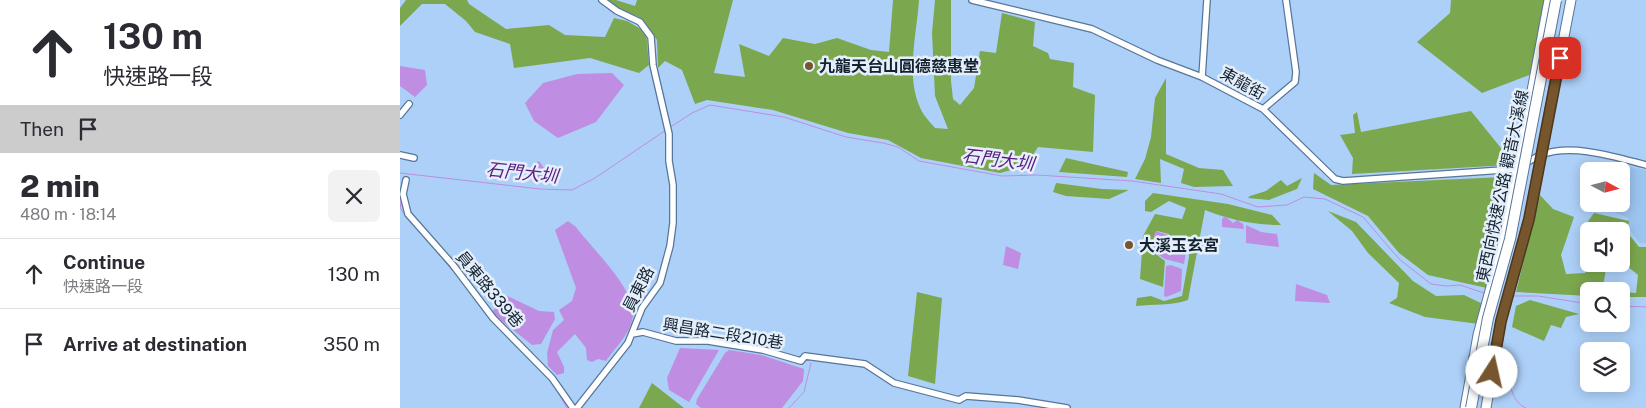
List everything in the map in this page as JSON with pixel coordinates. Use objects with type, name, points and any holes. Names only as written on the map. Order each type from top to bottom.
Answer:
[{"type":"highway","name":"東西向快速公路 觀音大溪線","points":[[1471,408],[1488,318],[1510,239],[1556,0]]},
{"type":"highway","name":"東西向快速公路 觀音大溪線","points":[[1478,408],[1494,320],[1516,240],[1562,0]]},
{"type":"main road","points":[[1465,408],[1478,335],[1504,235],[1518,169],[1549,0]]},
{"type":"main road","points":[[1486,408],[1498,336],[1529,219],[1571,0]]},
{"type":"street","name":"員東路","points":[[577,408],[609,370],[632,334],[642,308],[660,283],[670,246],[674,200],[669,161],[669,131],[655,73],[653,46],[648,31],[640,22],[617,11],[602,0]]},
{"type":"street","name":"東龍街","points":[[972,0],[1092,29],[1157,60],[1202,77],[1263,109],[1335,179],[1518,169]]},
{"type":"street","points":[[1202,77],[1207,0]]},
{"type":"street","points":[[1263,109],[1295,82],[1296,72],[1286,0]]},
{"type":"street","points":[[400,115],[410,104]]},
{"type":"street","points":[[1518,169],[1541,155],[1556,151],[1582,152],[1646,165]]},
{"type":"street","points":[[400,155],[414,158]]},
{"type":"street","name":"員東路339巷","points":[[406,180],[403,194],[408,214],[460,272],[493,318],[552,378],[573,408]]},
{"type":"street","name":"興昌路二段210巷","points":[[632,334],[643,332],[676,341],[708,341],[754,348],[801,361],[805,356],[865,364],[894,383],[959,400],[966,396],[1067,408]]},
{"type":"shaded area","points":[[400,66],[425,70],[427,85],[415,97],[400,86]]},
{"type":"shaded area","points":[[612,73],[624,85],[596,122],[558,138],[534,121],[525,103],[543,83],[577,74]]},
{"type":"shaded area","points":[[539,161],[553,181],[536,181],[529,170]]},
{"type":"shaded area","points":[[1630,167],[1646,170],[1646,243],[1640,243],[1630,230],[1628,218],[1614,212],[1630,212]]},
{"type":"shaded area","points":[[1225,216],[1233,223],[1237,220],[1243,224],[1244,229],[1222,227],[1222,219]]},
{"type":"shaded area","points":[[568,221],[576,227],[619,280],[631,303],[633,314],[627,333],[606,361],[598,359],[592,362],[587,360],[586,348],[575,334],[557,352],[564,367],[564,373],[557,375],[548,366],[547,353],[553,330],[564,320],[559,310],[572,301],[576,288],[555,230]]},
{"type":"shaded area","points":[[1246,225],[1261,232],[1277,234],[1279,247],[1246,243]]},
{"type":"shaded area","points":[[1155,231],[1169,235],[1168,253],[1176,254],[1183,236],[1188,238],[1184,264],[1165,259],[1154,252],[1152,246]]},
{"type":"shaded area","points":[[1006,246],[1021,253],[1018,269],[1003,265]]},
{"type":"shaded area","points":[[1171,265],[1182,269],[1181,291],[1166,297],[1164,296],[1166,266]]},
{"type":"shaded area","points":[[1296,284],[1327,295],[1330,303],[1295,301]]},
{"type":"shaded area","points":[[503,294],[539,311],[554,312],[555,319],[541,344],[532,345],[492,313]]},
{"type":"shaded area","points":[[680,348],[719,350],[689,402],[669,390],[667,378]]},
{"type":"shaded area","points":[[729,350],[761,355],[804,369],[803,381],[782,408],[701,408],[696,404],[697,399],[725,353]]},
{"type":"green space","points":[[406,0],[467,0],[469,4],[506,29],[549,25],[565,35],[605,37],[614,18],[627,21],[646,32],[649,65],[639,73],[590,58],[514,68],[510,44],[475,32],[466,21],[445,4],[422,4],[400,26],[400,8]]},
{"type":"green space","points":[[606,0],[616,0],[635,6],[637,0],[733,0],[714,73],[745,77],[739,44],[769,56],[783,38],[815,44],[837,38],[871,50],[889,52],[893,0],[919,0],[913,53],[915,93],[922,111],[935,128],[948,129],[935,96],[932,33],[935,0],[951,0],[951,81],[953,99],[960,105],[974,88],[980,51],[996,53],[1002,13],[1035,22],[1033,46],[1048,53],[1050,59],[1074,63],[1073,87],[1095,95],[1093,152],[1038,147],[1026,166],[1000,173],[921,158],[888,140],[848,133],[773,110],[707,100],[695,104],[682,70],[665,61],[658,68],[657,40],[639,17],[612,6]]},
{"type":"green space","points":[[1451,0],[1545,0],[1532,74],[1482,93],[1417,42],[1450,13]]},
{"type":"green space","points":[[1166,78],[1166,154],[1199,168],[1223,170],[1233,186],[1194,187],[1181,183],[1184,169],[1160,159],[1161,183],[1135,179],[1145,159],[1151,137],[1155,98]]},
{"type":"green space","points":[[1471,111],[1509,158],[1509,165],[1352,174],[1353,158],[1340,135],[1355,133],[1353,115],[1357,112],[1361,132]]},
{"type":"green space","points":[[1066,158],[1128,172],[1127,177],[1059,172]]},
{"type":"green space","points":[[1314,173],[1331,185],[1503,177],[1510,179],[1487,288],[1428,275],[1399,253],[1368,216],[1313,189]]},
{"type":"green space","points":[[1302,178],[1297,189],[1269,200],[1248,198],[1266,191],[1281,180],[1287,186]]},
{"type":"green space","points":[[1056,183],[1102,189],[1129,190],[1109,199],[1066,196],[1053,192]]},
{"type":"green space","points":[[1153,193],[1228,204],[1272,215],[1281,225],[1242,221],[1205,210],[1188,300],[1168,304],[1136,306],[1137,298],[1151,296],[1164,301],[1182,296],[1189,257],[1189,237],[1185,236],[1178,251],[1168,249],[1169,234],[1157,231],[1153,252],[1165,261],[1163,287],[1140,279],[1143,236],[1155,214],[1182,219],[1186,208],[1169,201],[1151,212],[1145,211],[1145,201]]},
{"type":"green space","points":[[1540,195],[1553,209],[1574,217],[1561,255],[1566,274],[1606,272],[1604,282],[1580,282],[1580,296],[1516,292]]},
{"type":"green space","points":[[1328,211],[1356,222],[1413,281],[1436,296],[1464,295],[1483,304],[1479,324],[1425,317],[1389,303],[1397,298],[1399,283],[1368,253],[1352,231]]},
{"type":"green space","points":[[1594,213],[1629,221],[1629,222],[1588,222]]},
{"type":"green space","points":[[1630,236],[1639,247],[1646,247],[1646,297],[1630,297],[1630,293],[1636,293],[1638,275],[1630,268]]},
{"type":"green space","points":[[917,292],[942,298],[935,384],[908,376]]},
{"type":"green space","points":[[1530,300],[1579,314],[1566,317],[1561,328],[1551,325],[1544,341],[1512,327],[1516,306]]},
{"type":"green space","points":[[652,383],[684,408],[639,408]]},
{"type":"waterway","name":"石門大圳","points":[[669,128],[692,113],[710,105],[784,117],[846,137],[898,147],[919,161],[1002,176],[1037,175],[1132,181],[1221,194],[1258,207],[1287,205],[1304,197],[1325,199],[1363,217],[1399,259],[1431,284],[1460,285],[1484,293]]},
{"type":"waterway","name":"石門大圳","points":[[400,173],[540,189],[572,190],[595,178],[666,130]]},
{"type":"waterway","points":[[401,191],[402,183]]},
{"type":"waterway","points":[[400,201],[401,209],[405,215],[460,279]]},
{"type":"waterway","name":"石門大圳","points":[[1513,296],[1538,296],[1580,303]]},
{"type":"waterway","name":"石門大圳","points":[[1630,306],[1646,307]]},
{"type":"waterway","points":[[484,310],[493,323],[536,366]]},
{"type":"waterway","points":[[1506,355],[1510,386],[1516,399],[1526,408]]},
{"type":"waterway","points":[[789,408],[804,392],[811,363]]},
{"type":"waterway","points":[[555,387],[567,408]]},
{"type":"place","name":"九龍天台山圓德慈惠堂","points":[[809,66]]},
{"type":"place","name":"大溪玉玄宮","points":[[1129,245]]},
{"type":"route","points":[[1492,372],[1501,321],[1529,219],[1560,58]]}]
